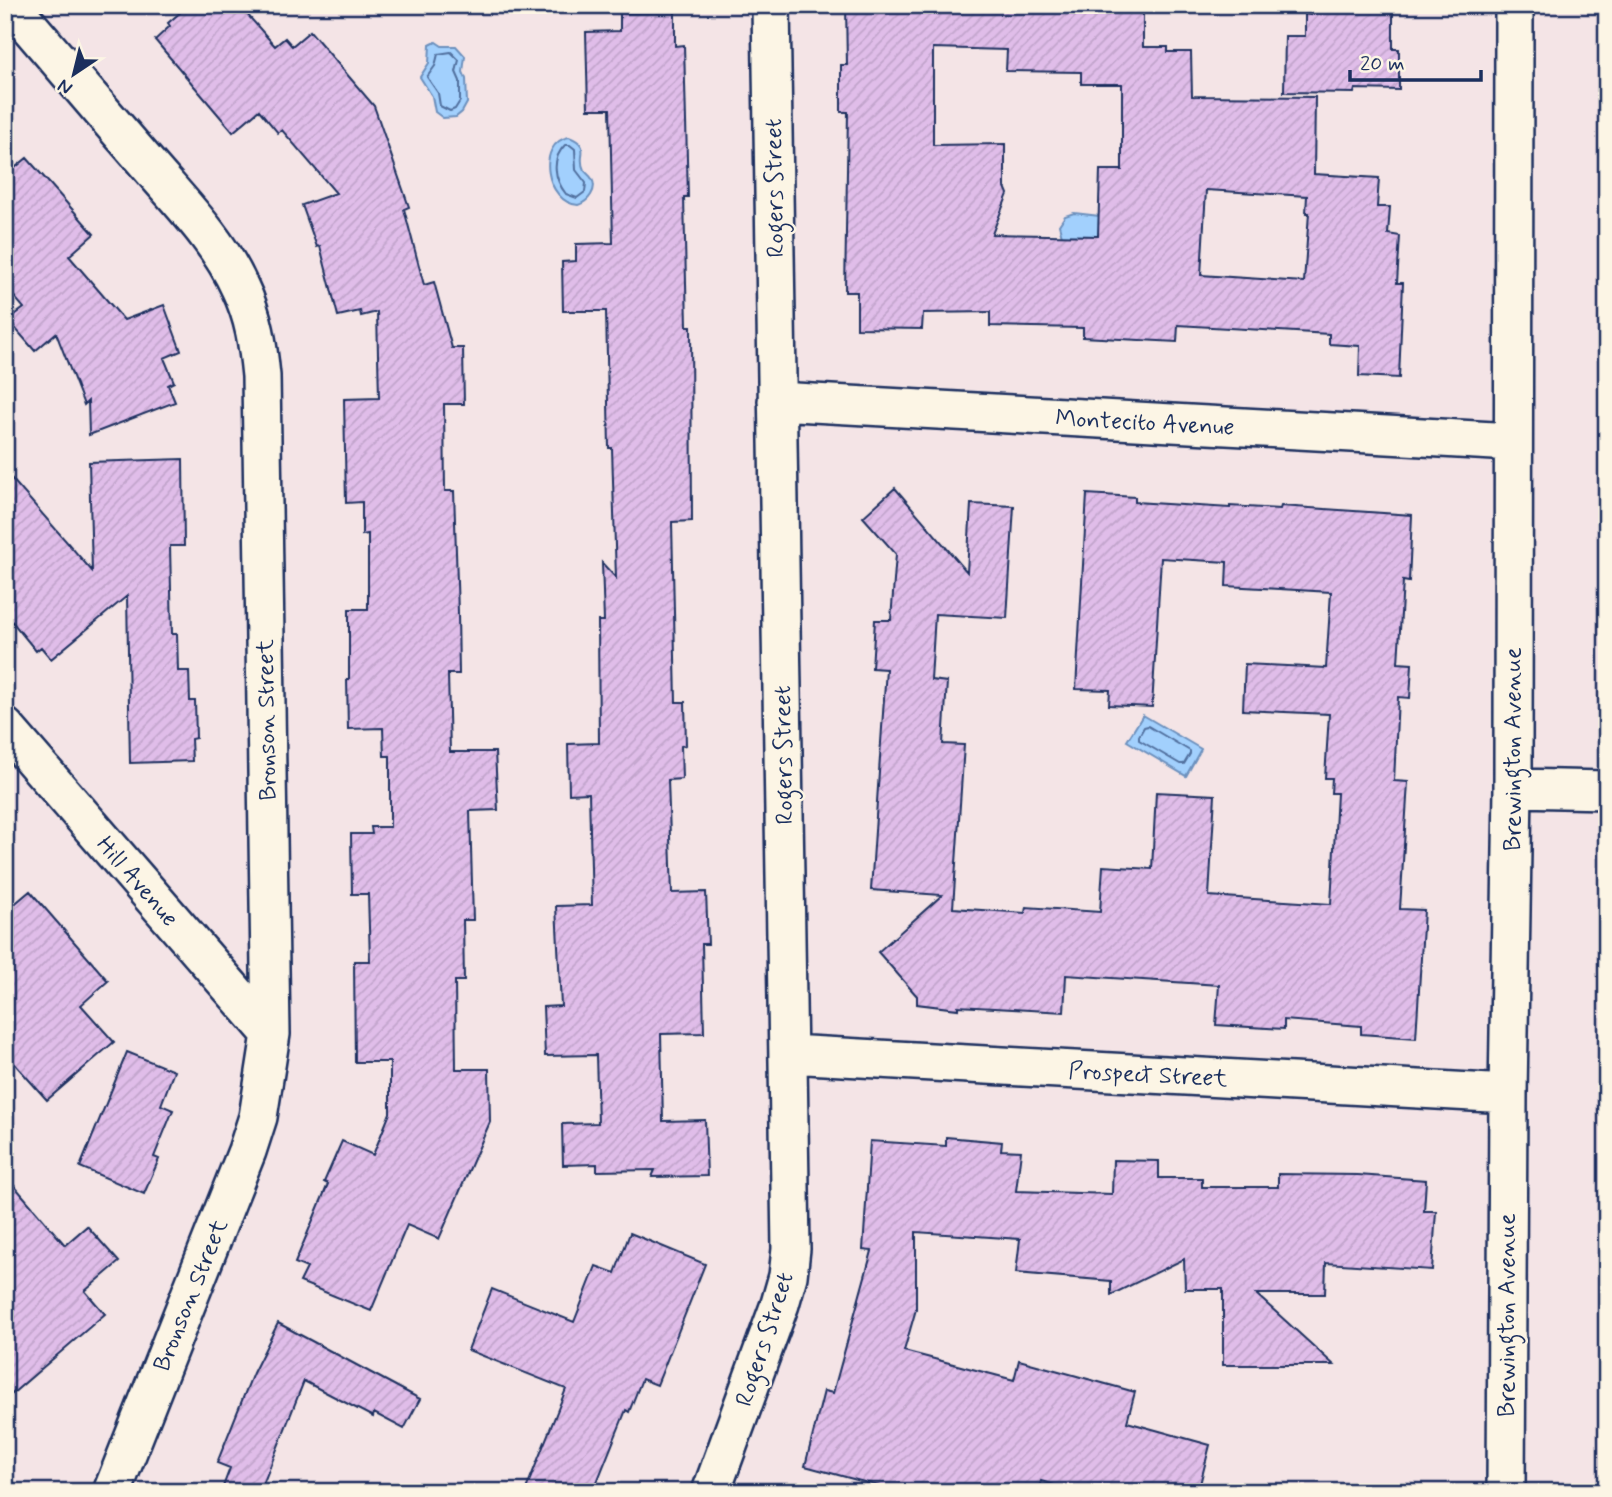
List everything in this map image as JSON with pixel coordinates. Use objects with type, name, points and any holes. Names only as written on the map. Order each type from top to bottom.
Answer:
[{"type":"street","name":"Bronson Street","points":[[11,5],[194,219],[224,260],[240,287],[251,315],[258,342],[261,376],[271,1034],[258,1117],[247,1151],[112,1492]]},
{"type":"street","name":"Rogers Street","points":[[711,1492],[780,1304],[788,1276],[791,1249],[771,5]]},
{"type":"street","name":"Brewington Avenue","points":[[1506,1492],[1513,788],[1514,5]]},
{"type":"street","name":"Montecito Avenue","points":[[777,401],[1512,442]]},
{"type":"street","name":"Hill Avenue","points":[[5,727],[271,1034]]},
{"type":"street","points":[[1513,788],[1607,790]]},
{"type":"street","name":"Prospect Street","points":[[789,1054],[1508,1094]]},
{"type":"water","points":[[436,42],[442,46],[456,46],[465,56],[463,72],[467,103],[456,117],[443,118],[435,112],[432,96],[420,77],[429,63],[430,45]]},
{"type":"water","points":[[569,137],[580,144],[582,165],[594,183],[591,195],[578,205],[567,202],[558,194],[549,172],[548,161],[552,150],[558,142]]},
{"type":"water","points":[[1074,213],[1108,217],[1113,236],[1063,240],[1059,225],[1065,216]]},
{"type":"water","points":[[1143,715],[1201,749],[1186,776],[1127,741]]},
{"type":"building","points":[[189,5],[239,5],[275,46],[285,38],[292,46],[310,31],[374,106],[409,207],[404,209],[424,285],[434,282],[452,348],[463,348],[464,404],[444,404],[445,491],[454,491],[458,613],[459,674],[448,674],[450,752],[495,752],[498,810],[470,811],[473,920],[463,920],[464,981],[455,981],[456,1069],[489,1069],[490,1122],[439,1239],[407,1225],[371,1311],[300,1282],[307,1268],[295,1263],[328,1184],[324,1182],[342,1141],[373,1155],[390,1113],[390,1062],[355,1062],[354,961],[370,961],[368,894],[352,894],[351,834],[372,834],[371,827],[390,827],[390,756],[384,756],[383,728],[348,729],[347,679],[349,609],[368,609],[368,534],[362,535],[362,502],[346,503],[344,399],[379,398],[377,312],[361,316],[360,311],[338,316],[320,246],[317,247],[302,205],[336,193],[282,130],[278,133],[259,110],[233,132],[155,40],[170,26],[168,23]]},
{"type":"building","points":[[846,5],[1143,5],[1143,47],[1168,47],[1168,52],[1191,52],[1192,96],[1315,97],[1314,174],[1379,178],[1377,207],[1390,207],[1388,234],[1400,236],[1397,283],[1403,283],[1399,378],[1359,376],[1360,346],[1329,344],[1329,334],[1178,325],[1177,342],[1083,337],[1083,328],[990,326],[990,312],[923,313],[922,329],[857,328],[857,292],[845,292],[848,112],[841,112],[841,65],[847,65]],"holes":[[[933,48],[1007,50],[1006,71],[1081,72],[1081,84],[1122,84],[1122,170],[1100,170],[1098,236],[992,234],[1008,194],[1005,187],[1005,144],[933,145]],[[1206,190],[1307,196],[1306,213],[1309,213],[1304,282],[1201,275]]]},
{"type":"building","points":[[1312,5],[1393,5],[1393,49],[1399,49],[1399,90],[1355,89],[1354,93],[1284,92],[1285,36],[1305,36],[1305,14],[1311,15]]},
{"type":"building","points":[[675,12],[675,46],[684,45],[688,197],[684,197],[687,326],[691,326],[692,521],[672,522],[676,702],[685,702],[686,745],[681,746],[682,779],[668,780],[672,893],[706,892],[708,944],[702,944],[704,1033],[661,1034],[663,1121],[705,1120],[707,1176],[652,1177],[655,1170],[597,1171],[597,1164],[563,1165],[562,1124],[598,1123],[596,1055],[545,1056],[543,1007],[561,1006],[556,906],[592,905],[589,793],[569,794],[568,744],[599,743],[598,621],[604,621],[602,563],[616,578],[612,448],[609,448],[606,311],[563,311],[562,262],[576,261],[576,244],[613,243],[610,109],[588,109],[586,32],[620,31],[620,13]]},
{"type":"building","points":[[27,158],[94,234],[69,256],[124,320],[164,305],[181,351],[164,358],[174,382],[168,385],[175,402],[89,435],[88,401],[84,405],[56,333],[35,351],[8,320],[24,308],[5,286],[5,176]]},
{"type":"building","points":[[183,459],[184,546],[170,546],[172,634],[177,634],[178,671],[189,671],[190,701],[195,701],[196,738],[191,739],[192,761],[130,763],[127,596],[51,659],[41,647],[36,651],[5,613],[5,471],[92,571],[89,462]]},
{"type":"building","points":[[895,488],[967,572],[971,504],[1014,506],[1007,618],[935,614],[931,680],[947,682],[943,744],[964,745],[953,908],[1025,913],[1026,907],[1100,912],[1103,866],[1152,869],[1156,792],[1215,795],[1209,896],[1331,904],[1337,793],[1331,793],[1332,778],[1325,778],[1329,714],[1243,710],[1245,664],[1326,668],[1331,592],[1226,586],[1227,562],[1161,558],[1152,707],[1109,705],[1110,690],[1076,689],[1087,494],[1135,497],[1135,502],[1230,508],[1280,509],[1281,506],[1412,515],[1409,582],[1403,581],[1398,663],[1412,664],[1410,698],[1398,697],[1394,781],[1408,782],[1400,909],[1424,910],[1416,1038],[1361,1034],[1361,1026],[1284,1020],[1284,1029],[1216,1025],[1219,985],[1066,975],[1064,1012],[958,1006],[958,1009],[917,1004],[917,996],[878,952],[942,895],[871,890],[886,669],[872,668],[875,620],[891,620],[896,554],[863,517]]},
{"type":"building","points":[[30,891],[108,981],[81,1005],[114,1042],[47,1100],[5,1053],[5,912]]},
{"type":"building","points":[[127,1052],[174,1071],[161,1105],[173,1110],[154,1157],[159,1159],[144,1194],[80,1167]]},
{"type":"building","points":[[946,1137],[1002,1142],[1001,1150],[1021,1151],[1016,1191],[1112,1194],[1113,1160],[1159,1161],[1159,1178],[1202,1178],[1202,1187],[1278,1187],[1278,1174],[1358,1175],[1426,1180],[1424,1211],[1436,1211],[1432,1270],[1326,1263],[1325,1294],[1256,1294],[1334,1365],[1223,1365],[1223,1289],[1185,1289],[1184,1259],[1111,1295],[1111,1281],[1016,1273],[1020,1239],[916,1232],[916,1309],[904,1351],[1014,1380],[1019,1360],[1135,1392],[1127,1422],[1210,1445],[1198,1492],[1079,1492],[1041,1481],[1038,1492],[901,1492],[805,1466],[824,1391],[833,1393],[872,1251],[863,1250],[870,1141],[946,1146]]},
{"type":"building","points":[[5,1175],[65,1245],[87,1226],[119,1262],[85,1291],[105,1314],[5,1400]]},
{"type":"building","points":[[630,1233],[705,1264],[657,1385],[642,1379],[629,1412],[626,1410],[593,1492],[525,1492],[566,1389],[468,1350],[492,1289],[574,1322],[596,1266],[615,1273]]},
{"type":"building","points":[[278,1323],[420,1399],[404,1429],[374,1413],[373,1417],[304,1381],[260,1492],[221,1492],[230,1468],[217,1463],[253,1373]]}]
